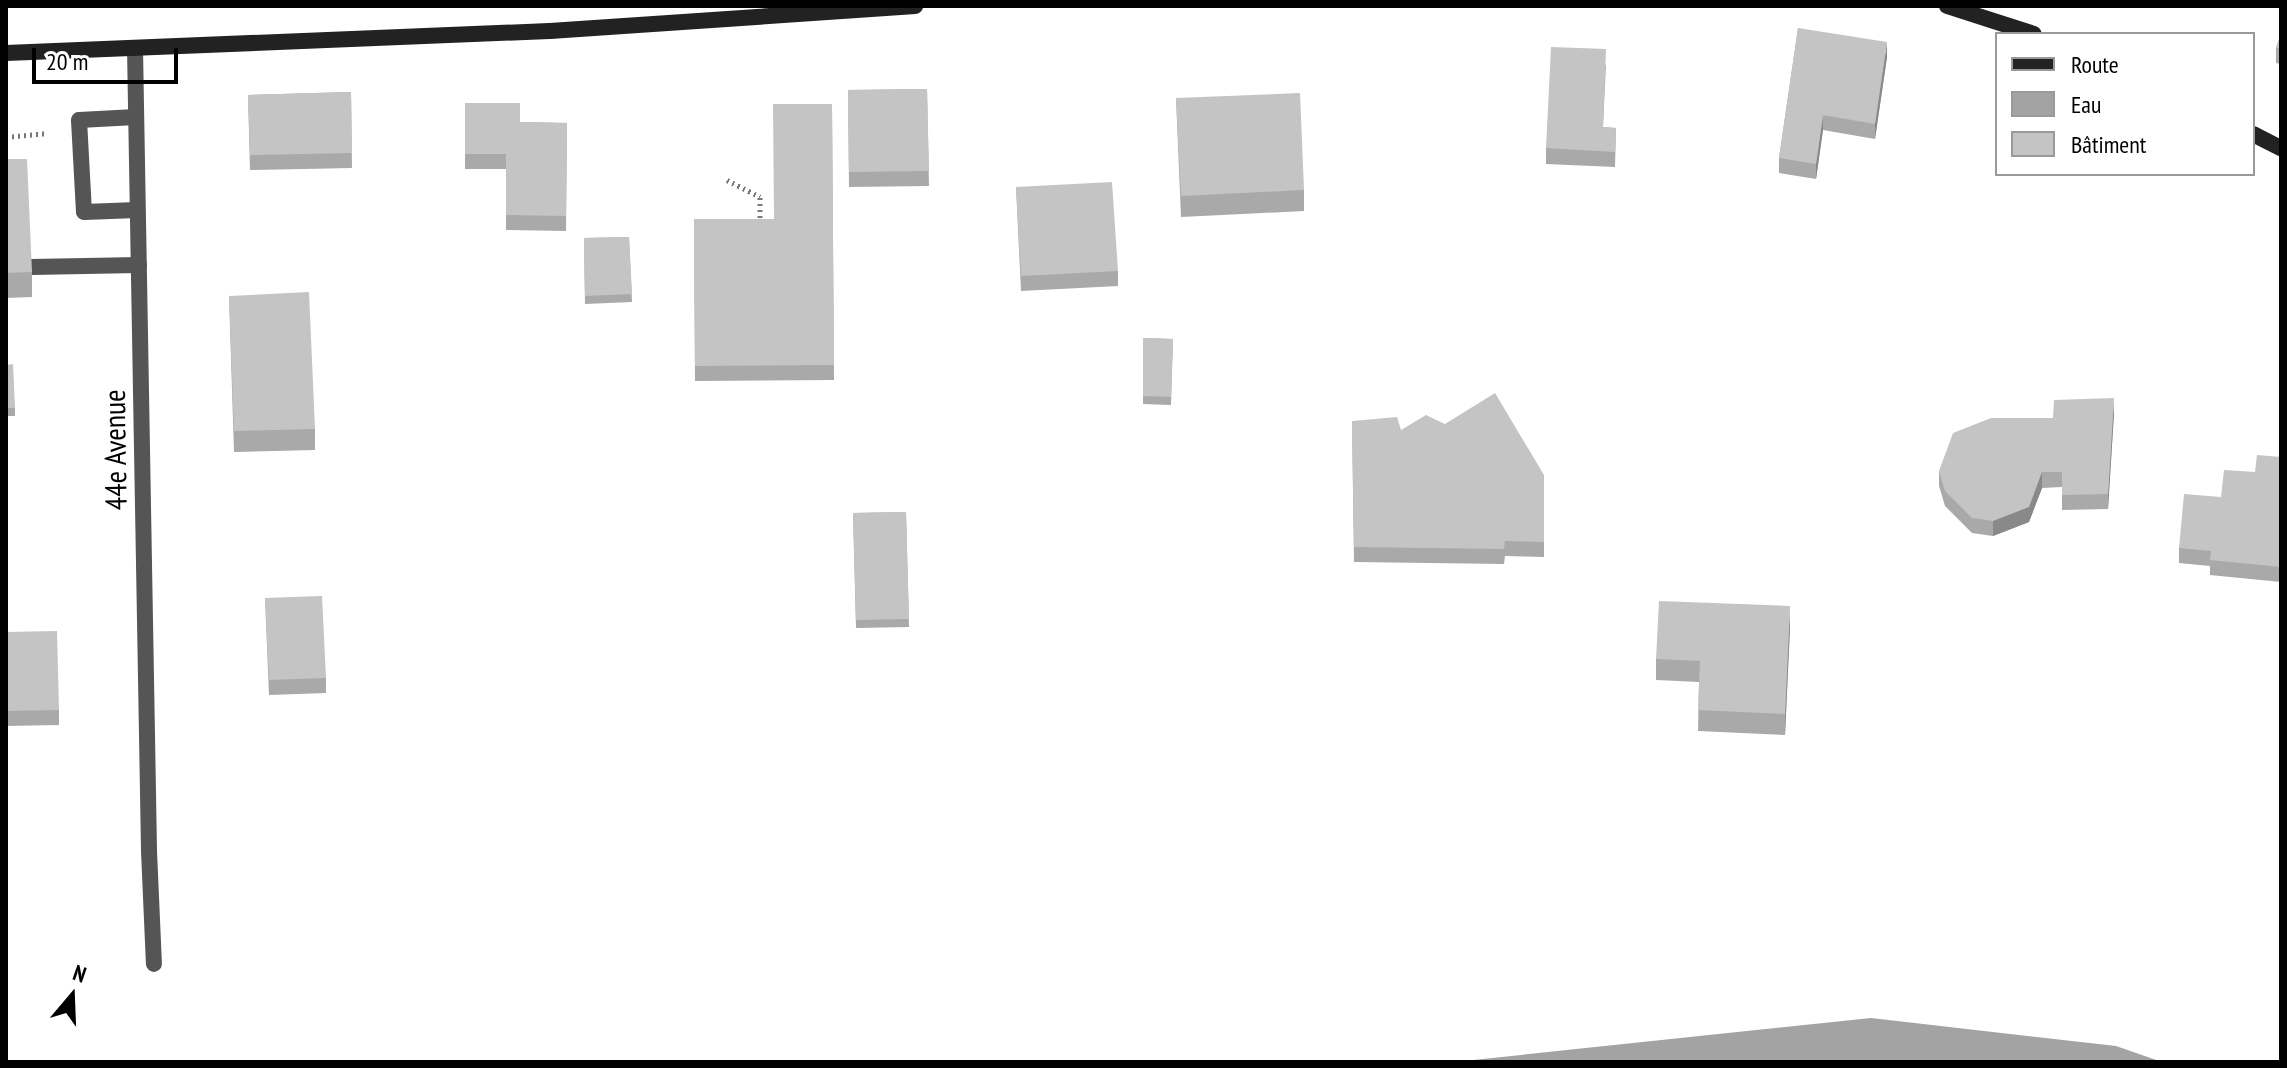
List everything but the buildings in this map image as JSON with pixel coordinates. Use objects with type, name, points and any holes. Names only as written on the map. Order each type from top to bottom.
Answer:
[{"type":"main road","points":[[6,53],[915,6]]},
{"type":"main road","points":[[1947,6],[2028,32]]},
{"type":"main road","points":[[2255,135],[2281,148]]},
{"type":"street","name":"44e Avenue","points":[[135,48],[149,851],[154,964]]},
{"type":"street","points":[[136,117],[79,120],[84,212],[137,210]]},
{"type":"street","points":[[31,267],[139,265]]},
{"type":"path","points":[[6,137],[25,133]]},
{"type":"path","points":[[727,180],[760,197],[760,234]]},
{"type":"water","points":[[1871,1018],[2116,1046],[2162,1062],[1454,1062]]}]
